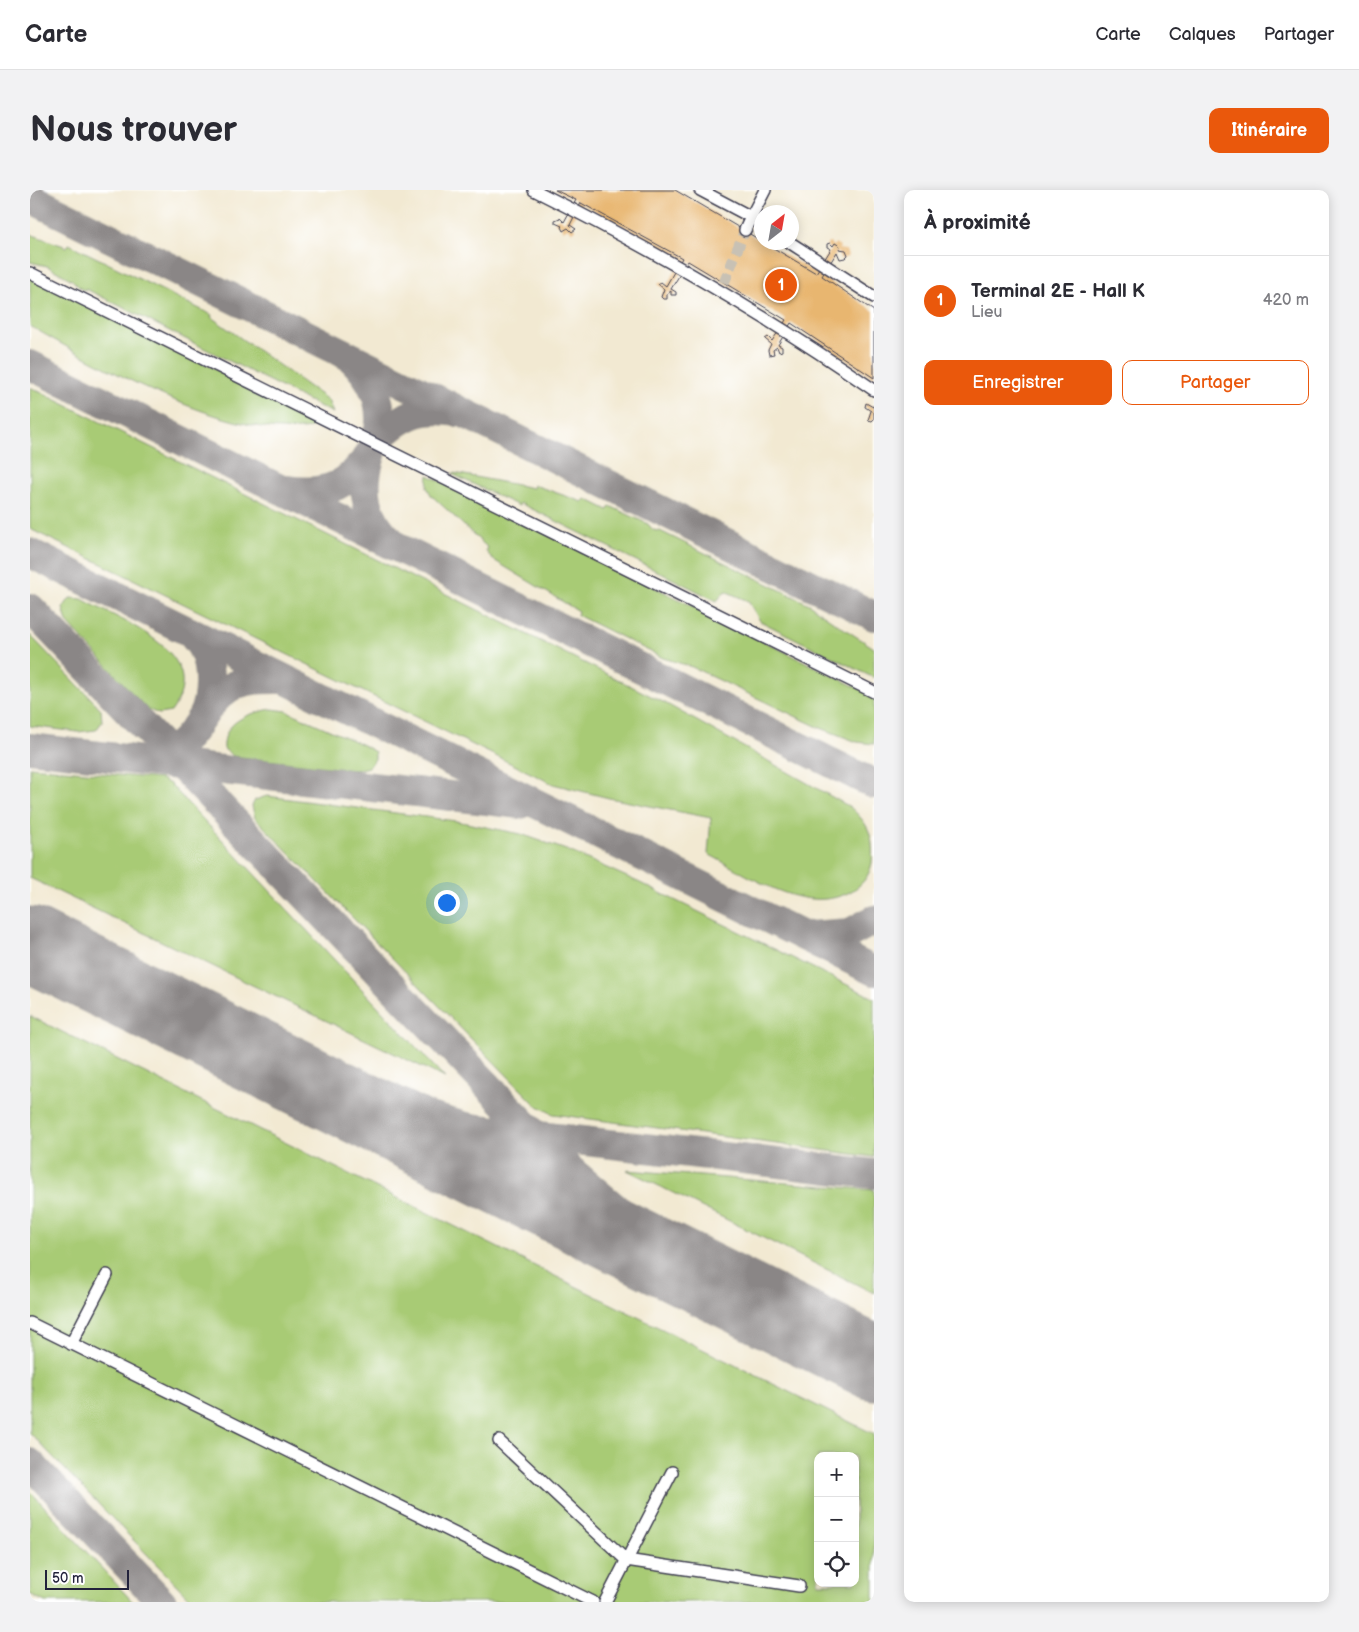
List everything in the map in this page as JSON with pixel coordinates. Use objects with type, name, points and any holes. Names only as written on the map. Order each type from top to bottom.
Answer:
[{"type":"lane","points":[[534,190],[722,287],[874,390]]},
{"type":"lane","points":[[700,190],[754,219]]},
{"type":"lane","points":[[745,230],[765,190]]},
{"type":"lane","points":[[799,248],[874,297]]},
{"type":"lane","points":[[30,274],[874,692]]},
{"type":"lane","points":[[71,1344],[107,1275]]},
{"type":"lane","points":[[30,1323],[594,1602]]},
{"type":"lane","points":[[499,1442],[626,1560],[799,1586]]},
{"type":"lane","points":[[605,1602],[672,1472]]},
{"type":"green space","points":[[30,234],[67,247],[69,244],[212,315],[211,317],[328,400],[333,413],[88,290],[81,289],[72,280],[47,266],[30,262]]},
{"type":"green space","points":[[30,277],[315,418],[311,428],[279,429],[243,423],[205,412],[166,397],[92,361],[30,326]]},
{"type":"green space","points":[[30,387],[665,703],[850,807],[862,819],[871,838],[872,863],[867,876],[850,892],[832,898],[814,899],[795,896],[777,890],[708,854],[711,818],[609,798],[553,784],[30,529]]},
{"type":"green space","points":[[452,474],[533,488],[534,485],[583,502],[586,499],[608,510],[610,506],[648,524],[653,530],[660,531],[811,605],[874,648],[874,678],[760,621],[748,601],[725,591],[717,601],[520,503],[519,506]]},
{"type":"green space","points":[[428,475],[874,696],[874,744],[857,742],[818,727],[692,667],[663,658],[577,615],[578,611],[492,559],[486,551],[488,548],[431,495],[427,487]]},
{"type":"green space","points":[[70,598],[82,599],[140,629],[173,656],[181,673],[181,691],[171,712],[159,714],[147,709],[67,622],[63,608]]},
{"type":"green space","points":[[30,635],[101,709],[102,722],[96,730],[78,732],[30,726]]},
{"type":"green space","points":[[272,709],[287,711],[363,745],[375,752],[375,759],[369,767],[355,770],[233,756],[224,749],[227,732],[232,725],[246,716]]},
{"type":"green space","points":[[30,767],[161,779],[170,784],[445,1078],[30,878]]},
{"type":"green space","points":[[267,796],[456,821],[521,834],[569,851],[638,882],[874,998],[874,1157],[553,1114],[536,1105],[255,818],[252,806],[255,800]]},
{"type":"green space","points":[[30,1016],[874,1434],[874,1602],[193,1602],[30,1433]]},
{"type":"green space","points":[[627,1170],[874,1190],[874,1293]]},
{"type":"green space","points":[[30,1491],[133,1602],[45,1602],[30,1594]]},
{"type":"building","points":[[555,190],[675,190],[754,237],[754,250],[777,250],[816,273],[831,249],[827,247],[827,244],[830,243],[833,246],[835,243],[840,246],[839,249],[846,250],[848,255],[840,259],[837,252],[822,276],[874,311],[874,378],[791,323],[778,345],[782,347],[782,351],[779,352],[777,347],[773,350],[774,354],[769,355],[768,350],[771,344],[765,339],[768,337],[772,341],[786,320],[688,261],[671,289],[676,292],[676,295],[671,295],[671,291],[667,294],[667,299],[663,299],[661,297],[664,289],[658,284],[661,282],[666,286],[682,258],[581,203],[570,225],[576,229],[572,232],[568,228],[563,231],[562,226],[555,223],[555,220],[560,218],[564,222],[576,200]]},
{"type":"building","points":[[866,403],[873,407],[874,405],[874,419],[872,421],[868,420],[871,411],[865,407]]},
{"type":"taxiway","points":[[30,198],[874,616]]},
{"type":"taxiway","points":[[353,360],[369,380],[376,395],[380,412],[379,430],[366,479],[367,502],[376,523],[392,542]]},
{"type":"taxiway","points":[[30,365],[874,784]]},
{"type":"taxiway","points":[[377,440],[395,424],[413,414],[433,410],[457,412]]},
{"type":"taxiway","points":[[288,490],[315,491],[336,486],[354,473],[371,452]]},
{"type":"taxiway","points":[[30,553],[874,971]]},
{"type":"taxiway","points":[[30,608],[557,1158],[591,1188],[680,1257],[731,1288],[830,1341]]},
{"type":"taxiway","points":[[190,632],[202,648],[209,673],[209,692],[202,717]]},
{"type":"taxiway","points":[[151,759],[166,754],[187,738],[209,707],[229,688],[241,682],[282,679]]},
{"type":"taxiway","points":[[30,748],[521,804]]},
{"type":"taxiway","points":[[807,936],[850,933],[874,920]]},
{"type":"taxiway","points":[[224,1040],[319,1083],[385,1105],[470,1128],[874,1174]]},
{"type":"taxiway","points":[[30,1463],[162,1602]]},
{"type":"runway","points":[[30,944],[874,1363]]},
{"type":"tunnel","points":[[724,283],[745,230]]},
{"type":"place","name":"Terminal 2E - Hall K","points":[[781,285]]}]
